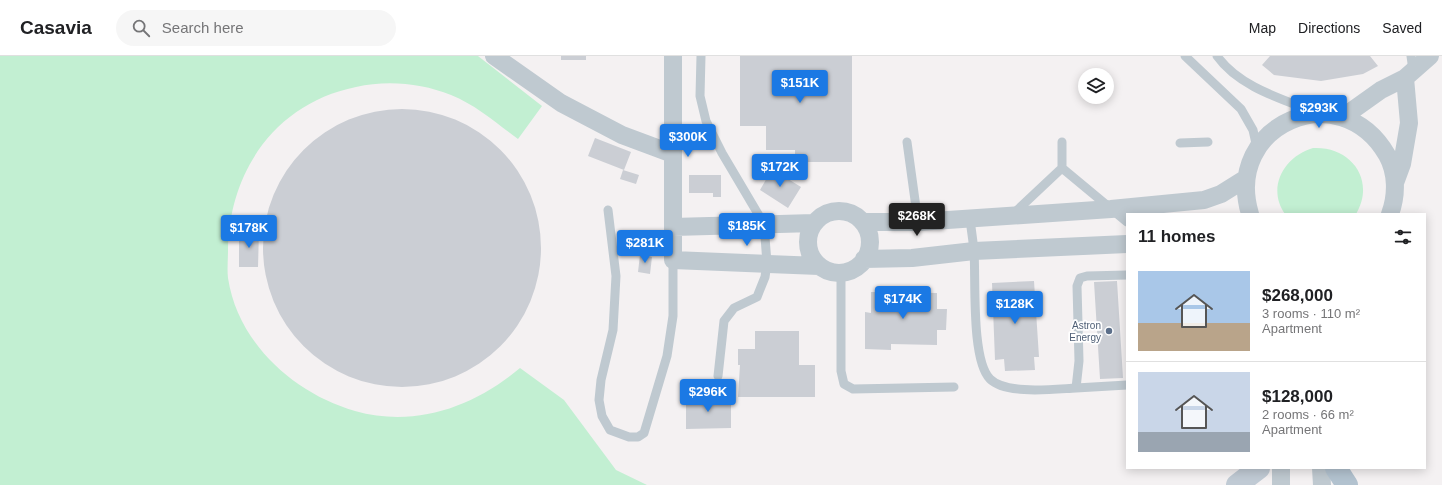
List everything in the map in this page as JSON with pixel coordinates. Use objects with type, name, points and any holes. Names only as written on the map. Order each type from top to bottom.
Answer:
[{"type":"main road","points":[[1337,469],[1348,485]]},
{"type":"street","points":[[494,56],[560,103],[622,135],[673,154]]},
{"type":"street","points":[[672,56],[673,260],[819,266],[829,271],[841,273],[854,269],[864,259],[870,247],[869,234],[863,222],[853,214],[839,210],[825,214],[814,222],[808,237],[809,253],[819,266]]},
{"type":"street","points":[[1342,117],[1410,68],[1430,56]]},
{"type":"street","points":[[1390,213],[1393,205],[1395,183],[1402,164],[1409,123],[1410,68]]},
{"type":"street","points":[[1250,213],[1245,199],[1245,180],[1249,163],[1257,148],[1268,135],[1281,124],[1296,117],[1319,114],[1342,117],[1362,127],[1379,142],[1390,161],[1395,183]]},
{"type":"street","points":[[863,222],[918,222],[1111,209],[1204,200],[1220,194],[1245,180]]},
{"type":"street","points":[[673,227],[814,222]]},
{"type":"street","points":[[864,259],[912,258],[974,251],[1092,247],[1126,244]]},
{"type":"street","points":[[1092,247],[1126,252]]},
{"type":"street","points":[[1237,485],[1258,469]]},
{"type":"street","points":[[1281,469],[1281,485]]},
{"type":"street","points":[[1321,469],[1322,485]]},
{"type":"lane","points":[[700,56],[700,96],[706,122],[722,153],[764,224],[767,263],[765,277],[756,297],[734,308],[724,321],[718,376]]},
{"type":"lane","points":[[1185,56],[1241,109],[1253,130],[1257,148]]},
{"type":"lane","points":[[1217,56],[1227,66],[1256,88],[1319,114]]},
{"type":"lane","points":[[1227,56],[1227,66]]},
{"type":"lane","points":[[907,142],[918,222]]},
{"type":"lane","points":[[1011,215],[1062,168],[1062,142]]},
{"type":"lane","points":[[1180,143],[1208,142]]},
{"type":"lane","points":[[1062,168],[1126,221]]},
{"type":"lane","points":[[608,210],[616,276],[613,330],[601,380],[599,400],[602,416],[610,430],[629,437],[638,437],[644,433],[667,356],[673,316],[673,260]]},
{"type":"lane","points":[[970,218],[974,251],[978,344],[983,369],[991,380],[1007,388],[1076,388],[1126,385]]},
{"type":"lane","points":[[841,273],[841,371],[844,384],[853,389],[954,387]]},
{"type":"lane","points":[[1076,388],[1079,361],[1077,286],[1080,278],[1087,276],[1126,274]]},
{"type":"green space","points":[[0,56],[478,56],[542,106],[518,139],[486,115],[451,95],[416,85],[392,83],[356,87],[328,95],[302,108],[281,125],[262,145],[248,168],[237,193],[231,221],[228,250],[228,278],[234,302],[244,324],[257,345],[273,363],[291,379],[311,392],[333,403],[355,411],[377,416],[400,417],[421,415],[443,410],[483,394],[520,368],[564,400],[616,470],[647,485],[0,485]]},
{"type":"green space","points":[[1313,148],[1327,149],[1339,153],[1349,159],[1361,178],[1363,189],[1361,201],[1356,213],[1284,213],[1277,193],[1278,183],[1281,174],[1287,165],[1303,152]]},
{"type":"building","points":[[561,56],[586,56],[586,60],[561,60]]},
{"type":"building","points":[[740,56],[852,56],[852,162],[795,162],[795,150],[766,150],[766,126],[740,126]]},
{"type":"building","points":[[1270,56],[1370,56],[1378,66],[1363,74],[1321,81],[1274,75],[1262,65]]},
{"type":"building","points":[[402,109],[429,112],[455,120],[479,133],[500,150],[517,171],[530,195],[538,221],[541,248],[538,275],[530,301],[517,325],[500,346],[479,363],[455,376],[429,384],[402,387],[375,384],[349,376],[325,363],[304,346],[287,325],[274,301],[266,275],[263,248],[266,221],[274,195],[287,171],[304,150],[325,133],[349,120],[375,112]]},
{"type":"building","points":[[595,138],[631,152],[624,170],[588,156]]},
{"type":"building","points":[[772,169],[801,187],[788,208],[760,190]]},
{"type":"building","points":[[623,170],[639,175],[636,184],[620,179]]},
{"type":"building","points":[[689,175],[721,175],[721,197],[713,197],[713,193],[689,193]]},
{"type":"building","points":[[239,231],[259,231],[258,267],[239,267]]},
{"type":"building","points":[[640,255],[652,257],[650,274],[638,272]]},
{"type":"building","points":[[1034,281],[1039,357],[1034,357],[1035,370],[1005,371],[1004,359],[995,360],[992,283]]},
{"type":"building","points":[[1117,281],[1123,378],[1100,379],[1094,282]]},
{"type":"building","points":[[871,292],[937,293],[937,309],[947,309],[946,330],[937,330],[937,345],[891,344],[891,350],[865,349],[865,312],[871,313]]},
{"type":"building","points":[[755,331],[799,331],[799,365],[815,365],[815,397],[738,397],[740,365],[738,365],[738,349],[755,349]]},
{"type":"building","points":[[731,397],[731,428],[686,429],[686,398]]},
{"type":"place","name":"Astron Energy","points":[[1109,331]]}]
